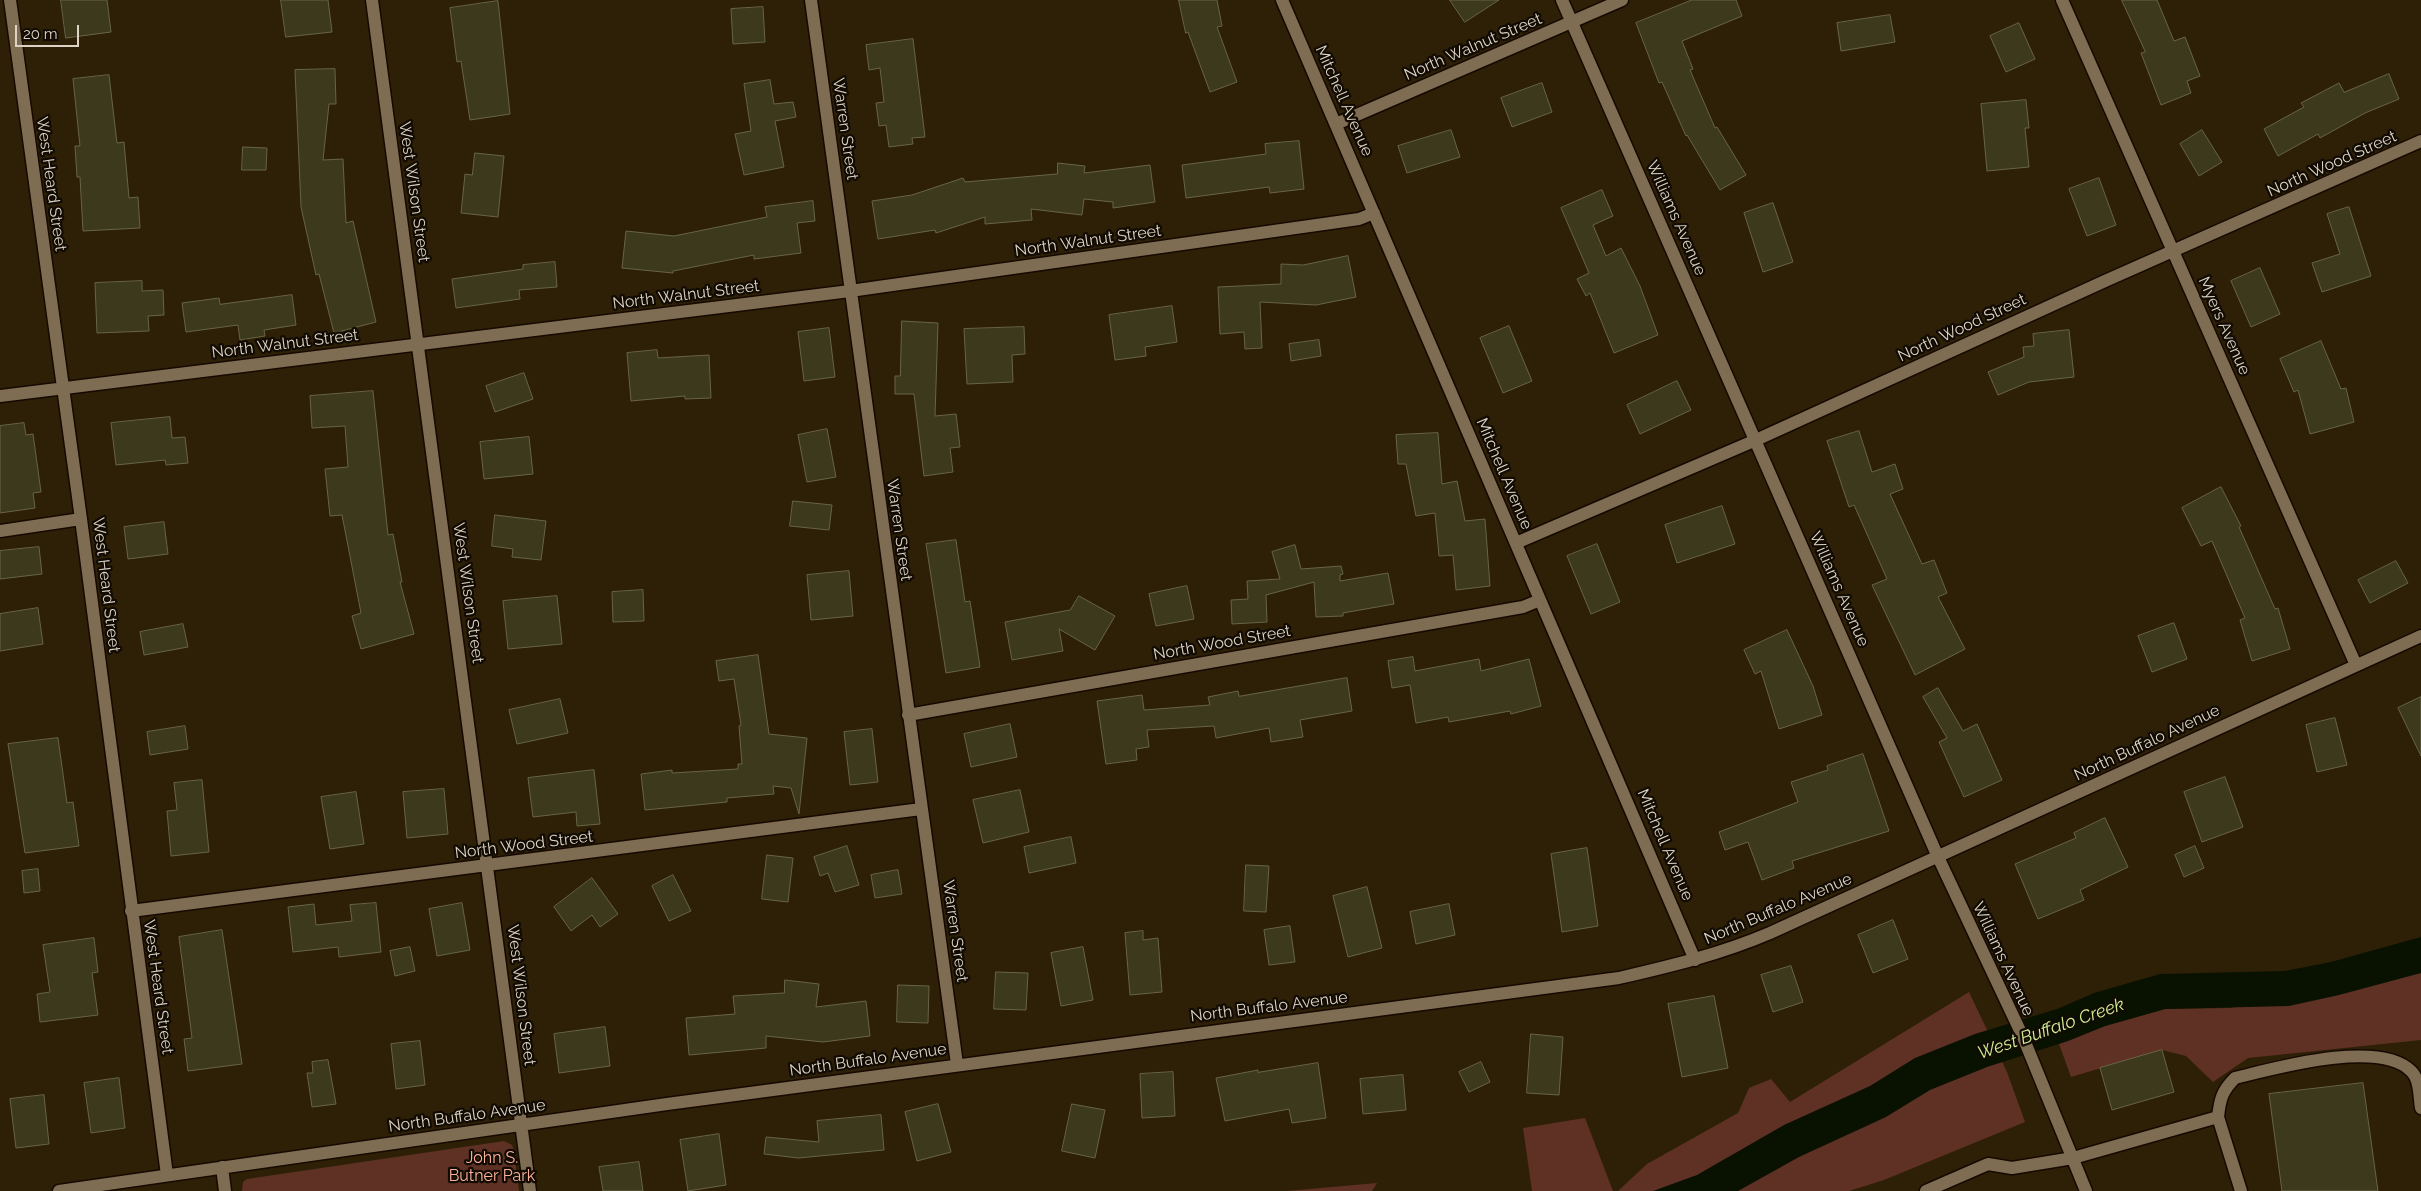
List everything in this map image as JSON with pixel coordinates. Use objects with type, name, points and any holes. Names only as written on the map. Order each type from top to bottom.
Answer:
[{"type":"street","name":"West Heard Street","points":[[10,0],[81,519],[167,1175]]},
{"type":"street","name":"West Wilson Street","points":[[372,0],[530,1191]]},
{"type":"street","name":"Warren Street","points":[[811,0],[957,1064]]},
{"type":"street","name":"Mitchell Avenue","points":[[1282,0],[1696,960]]},
{"type":"street","name":"Williams Avenue","points":[[1562,0],[1938,857],[2023,1038],[2086,1191]]},
{"type":"street","name":"North Walnut Street","points":[[1336,124],[1622,0]]},
{"type":"street","name":"Myers Avenue","points":[[2062,0],[2356,665]]},
{"type":"street","name":"North Wood Street","points":[[1516,543],[1756,440],[2105,281],[2421,142]]},
{"type":"street","name":"North Walnut Street","points":[[0,396],[850,292],[1358,219],[1374,213]]},
{"type":"street","points":[[0,531],[81,519]]},
{"type":"street","name":"North Wood Street","points":[[908,715],[1523,607],[1540,600]]},
{"type":"street","name":"North Buffalo Avenue","points":[[59,1191],[522,1124],[957,1064],[1619,978],[1696,960],[1732,949],[1770,933],[2421,636]]},
{"type":"street","name":"North Wood Street","points":[[131,911],[921,809]]},
{"type":"street","points":[[2241,1191],[2218,1117],[2224,1089],[2235,1078],[2351,1055],[2387,1057],[2400,1063],[2412,1072],[2417,1082],[2421,1108]]},
{"type":"street","points":[[1926,1191],[1988,1164],[2012,1168],[2073,1158],[2218,1117]]},
{"type":"street","points":[[222,1168],[225,1191]]},
{"type":"green space","points":[[2421,973],[2421,1040],[2248,1058],[2213,1082],[2186,1056],[2162,1050],[2071,1077],[2059,1044],[2105,1026],[2165,1009],[2230,1008]]},
{"type":"green space","points":[[1969,992],[2007,1072],[2025,1122],[1884,1180],[1849,1191],[1618,1191],[1647,1164],[1738,1113],[1749,1088],[1771,1079],[1790,1102]]},
{"type":"green space","points":[[1585,1118],[1613,1191],[1532,1191],[1523,1128]]},
{"type":"green space","name":"John S. Butner Park","points":[[504,1141],[512,1145],[514,1151],[519,1191],[242,1191],[243,1182],[247,1179]]},
{"type":"green space","points":[[1377,1183],[1372,1191],[1287,1191]]},
{"type":"water","name":"West Buffalo Creek","points":[[2421,937],[2421,973],[2289,1006],[2165,1009],[2105,1026],[2068,1041],[1987,1067],[1930,1090],[1886,1117],[1799,1157],[1738,1191],[1653,1191],[1697,1175],[1784,1125],[1870,1086],[1915,1058],[1975,1034],[2057,1009],[2094,993],[2160,974],[2285,971],[2331,962]]},
{"type":"building","points":[[61,0],[107,0],[111,32],[66,38]]},
{"type":"building","points":[[281,0],[328,0],[332,32],[286,37]]},
{"type":"building","points":[[1179,0],[1217,0],[1222,26],[1217,27],[1237,82],[1210,92],[1188,32],[1186,33]]},
{"type":"building","points":[[1450,0],[1499,0],[1465,22]]},
{"type":"building","points":[[1692,0],[1736,0],[1742,16],[1682,41],[1693,69],[1690,70],[1715,128],[1717,127],[1746,175],[1720,190],[1686,136],[1662,82],[1659,83],[1636,23]]},
{"type":"building","points":[[2122,0],[2157,0],[2174,41],[2185,37],[2200,76],[2187,81],[2191,93],[2161,105],[2141,53],[2145,52]]},
{"type":"building","points":[[498,1],[510,114],[470,120],[461,61],[457,62],[450,8]]},
{"type":"building","points":[[763,7],[765,42],[733,44],[731,9]]},
{"type":"building","points":[[1890,15],[1895,42],[1841,51],[1837,23]]},
{"type":"building","points":[[2019,23],[2035,59],[2006,72],[1990,36]]},
{"type":"building","points":[[913,39],[925,137],[912,138],[913,144],[889,147],[886,125],[879,126],[876,103],[884,102],[880,68],[869,70],[866,45]]},
{"type":"building","points":[[335,69],[336,104],[329,104],[323,160],[343,159],[346,223],[353,221],[376,322],[334,333],[319,274],[316,275],[301,207],[295,70]]},
{"type":"building","points":[[2389,74],[2399,99],[2365,113],[2320,138],[2318,134],[2278,156],[2264,129],[2304,107],[2301,103],[2339,83],[2344,92]]},
{"type":"building","points":[[109,75],[117,143],[124,142],[129,198],[138,197],[140,228],[83,231],[80,177],[77,177],[75,146],[80,146],[73,79]]},
{"type":"building","points":[[770,80],[774,104],[793,102],[796,117],[775,121],[784,167],[744,175],[735,134],[751,131],[744,84]]},
{"type":"building","points":[[1542,83],[1552,112],[1512,127],[1501,98]]},
{"type":"building","points":[[2026,100],[2029,128],[2025,128],[2029,167],[1987,171],[1981,104]]},
{"type":"building","points":[[1451,130],[1460,157],[1407,173],[1398,146]]},
{"type":"building","points":[[2202,130],[2222,162],[2199,176],[2180,144]]},
{"type":"building","points":[[1299,141],[1304,189],[1270,193],[1269,187],[1186,198],[1182,165],[1266,154],[1265,144]]},
{"type":"building","points":[[243,147],[267,148],[266,170],[242,170]]},
{"type":"building","points":[[475,153],[504,156],[498,217],[461,213],[465,174],[472,175]]},
{"type":"building","points":[[1058,163],[1085,166],[1084,173],[1150,165],[1155,202],[1113,208],[1113,202],[1084,199],[1082,215],[1031,209],[1032,220],[985,224],[985,217],[936,233],[935,230],[878,239],[872,201],[912,195],[963,178],[965,182],[1057,174]]},
{"type":"building","points":[[2099,178],[2116,225],[2087,236],[2069,189]]},
{"type":"building","points":[[1602,190],[1613,216],[1593,225],[1606,256],[1621,248],[1640,286],[1658,335],[1614,353],[1590,293],[1586,296],[1577,279],[1589,273],[1561,208]]},
{"type":"building","points":[[813,201],[815,221],[797,223],[801,253],[754,259],[754,255],[673,271],[673,273],[622,268],[626,231],[674,236],[767,217],[765,207]]},
{"type":"building","points":[[1773,203],[1793,262],[1763,272],[1744,213]]},
{"type":"building","points":[[2349,207],[2371,276],[2322,292],[2312,263],[2340,254],[2327,214]]},
{"type":"building","points":[[1348,256],[1356,297],[1316,305],[1260,302],[1262,348],[1245,349],[1244,332],[1220,334],[1218,287],[1281,284],[1281,264],[1303,265]]},
{"type":"building","points":[[555,262],[557,287],[519,290],[520,299],[456,308],[452,279],[523,269],[523,265]]},
{"type":"building","points":[[2260,268],[2280,314],[2251,327],[2231,281]]},
{"type":"building","points":[[142,281],[142,291],[163,290],[164,315],[148,316],[149,331],[97,333],[95,283]]},
{"type":"building","points":[[292,295],[296,325],[264,330],[265,336],[240,340],[238,325],[186,332],[182,303],[219,298],[220,304]]},
{"type":"building","points":[[1172,306],[1177,342],[1145,347],[1146,356],[1115,360],[1109,315]]},
{"type":"building","points":[[902,321],[938,323],[935,416],[956,414],[960,447],[950,448],[953,472],[924,476],[914,394],[895,394],[895,376],[900,376]]},
{"type":"building","points":[[1509,326],[1532,381],[1503,393],[1480,338]]},
{"type":"building","points":[[1024,327],[1025,354],[1012,355],[1013,382],[967,384],[964,329]]},
{"type":"building","points":[[829,328],[835,377],[804,381],[798,332]]},
{"type":"building","points":[[2069,330],[2074,377],[2029,382],[1998,395],[1988,372],[2024,357],[2023,347],[2034,346],[2033,334]]},
{"type":"building","points":[[1319,340],[1321,356],[1291,361],[1289,344]]},
{"type":"building","points":[[2321,341],[2341,389],[2346,388],[2354,422],[2310,434],[2298,390],[2294,392],[2280,359]]},
{"type":"building","points":[[657,350],[658,358],[709,355],[711,398],[685,399],[685,396],[631,401],[627,353]]},
{"type":"building","points":[[524,373],[533,399],[495,412],[486,386]]},
{"type":"building","points":[[1677,381],[1691,410],[1640,434],[1627,405]]},
{"type":"building","points":[[373,391],[388,535],[393,534],[402,582],[400,582],[414,634],[361,649],[352,616],[361,613],[342,515],[330,516],[325,469],[348,467],[345,426],[312,428],[310,396]]},
{"type":"building","points":[[170,417],[172,438],[185,437],[188,463],[166,465],[165,460],[116,465],[111,423]]},
{"type":"building","points":[[24,423],[26,435],[33,434],[41,492],[33,493],[35,508],[0,513],[0,426]]},
{"type":"building","points":[[827,429],[836,477],[807,482],[798,435]]},
{"type":"building","points":[[1859,431],[1872,472],[1895,464],[1903,489],[1890,494],[1922,564],[1934,560],[1947,593],[1938,597],[1965,649],[1915,675],[1872,585],[1887,579],[1854,505],[1849,507],[1827,441]]},
{"type":"building","points":[[1438,433],[1442,484],[1457,481],[1465,521],[1485,519],[1490,586],[1456,590],[1453,555],[1439,556],[1435,513],[1416,516],[1406,464],[1398,464],[1396,435]]},
{"type":"building","points":[[529,437],[533,474],[484,479],[480,442]]},
{"type":"building","points":[[2221,487],[2241,526],[2239,527],[2275,609],[2278,608],[2290,649],[2252,661],[2240,620],[2245,618],[2212,541],[2201,546],[2182,508]]},
{"type":"building","points":[[793,501],[832,505],[829,530],[790,526]]},
{"type":"building","points":[[1722,506],[1735,544],[1677,563],[1665,525]]},
{"type":"building","points":[[495,515],[546,521],[541,560],[512,557],[513,549],[492,546]]},
{"type":"building","points":[[164,522],[168,554],[128,559],[124,527]]},
{"type":"building","points":[[956,540],[965,602],[970,601],[980,667],[946,673],[926,544]]},
{"type":"building","points":[[1597,544],[1620,602],[1591,614],[1567,556]]},
{"type":"building","points":[[1295,545],[1301,569],[1341,566],[1343,574],[1340,575],[1340,581],[1388,573],[1394,604],[1343,613],[1343,616],[1316,617],[1314,582],[1266,595],[1267,622],[1232,624],[1231,600],[1248,599],[1247,581],[1280,579],[1272,552]]},
{"type":"building","points":[[39,547],[42,574],[0,579],[0,551]]},
{"type":"building","points":[[2396,561],[2408,583],[2370,603],[2358,580]]},
{"type":"building","points":[[849,571],[853,616],[811,620],[807,575]]},
{"type":"building","points":[[1187,586],[1194,619],[1156,626],[1149,594]]},
{"type":"building","points":[[643,590],[644,621],[613,622],[612,592]]},
{"type":"building","points":[[557,596],[562,644],[508,649],[503,601]]},
{"type":"building","points":[[1079,596],[1115,616],[1095,650],[1059,629],[1063,651],[1012,660],[1005,622],[1070,610]]},
{"type":"building","points":[[38,608],[43,644],[0,651],[0,614]]},
{"type":"building","points":[[2174,623],[2187,659],[2152,672],[2138,636]]},
{"type":"building","points":[[183,624],[188,647],[144,655],[140,632]]},
{"type":"building","points":[[1787,630],[1813,686],[1822,715],[1779,729],[1761,671],[1755,674],[1744,650]]},
{"type":"building","points":[[758,655],[769,734],[807,738],[799,814],[791,788],[773,786],[774,794],[727,798],[727,802],[645,810],[641,774],[672,770],[672,773],[738,769],[738,764],[742,764],[739,726],[741,725],[734,679],[719,681],[716,661]]},
{"type":"building","points":[[1413,657],[1415,671],[1479,659],[1481,671],[1529,659],[1541,706],[1511,714],[1510,711],[1449,722],[1448,717],[1416,723],[1410,685],[1392,688],[1388,661]]},
{"type":"building","points":[[1347,678],[1352,711],[1300,720],[1303,737],[1271,742],[1269,728],[1216,738],[1214,726],[1147,730],[1149,747],[1136,749],[1137,760],[1106,764],[1097,701],[1142,695],[1144,710],[1210,705],[1208,697],[1238,691],[1239,696]]},
{"type":"building","points":[[1938,688],[1963,731],[1977,724],[2002,780],[1964,797],[1939,742],[1947,738],[1923,697]]},
{"type":"building","points":[[2421,697],[2421,756],[2398,708]]},
{"type":"building","points":[[560,699],[568,733],[517,744],[509,710]]},
{"type":"building","points":[[2335,718],[2347,765],[2317,772],[2306,725]]},
{"type":"building","points":[[1010,724],[1017,757],[971,767],[964,734]]},
{"type":"building","points":[[185,726],[188,749],[150,755],[147,732]]},
{"type":"building","points":[[872,729],[878,782],[850,785],[844,732]]},
{"type":"building","points":[[58,738],[67,803],[73,802],[79,846],[25,853],[8,744]]},
{"type":"building","points":[[1863,754],[1889,831],[1792,861],[1794,868],[1762,880],[1748,842],[1725,850],[1719,832],[1798,802],[1791,782],[1828,770],[1827,766]]},
{"type":"building","points":[[594,770],[600,824],[577,826],[576,812],[533,817],[528,778]]},
{"type":"building","points":[[2225,777],[2243,827],[2202,842],[2184,792]]},
{"type":"building","points":[[202,780],[209,852],[171,856],[167,811],[177,810],[174,783]]},
{"type":"building","points":[[444,789],[448,834],[407,838],[403,792]]},
{"type":"building","points":[[1020,790],[1029,832],[983,843],[973,800]]},
{"type":"building","points":[[356,792],[364,844],[330,849],[321,797]]},
{"type":"building","points":[[2105,818],[2128,867],[2080,890],[2084,900],[2038,919],[2015,864],[2076,838],[2074,833]]},
{"type":"building","points":[[1071,837],[1076,863],[1029,873],[1024,847]]},
{"type":"building","points":[[847,846],[859,885],[835,892],[828,873],[820,876],[814,857]]},
{"type":"building","points":[[2195,846],[2204,868],[2184,877],[2175,855]]},
{"type":"building","points":[[1587,848],[1598,926],[1562,932],[1551,854]]},
{"type":"building","points":[[767,855],[793,858],[788,902],[762,899]]},
{"type":"building","points":[[1246,865],[1269,866],[1266,912],[1244,911]]},
{"type":"building","points":[[38,869],[40,891],[24,893],[22,871]]},
{"type":"building","points":[[898,870],[902,894],[875,898],[871,875]]},
{"type":"building","points":[[673,875],[691,911],[669,921],[652,886]]},
{"type":"building","points":[[592,878],[618,914],[600,927],[592,915],[571,931],[554,907]]},
{"type":"building","points":[[1367,887],[1382,948],[1348,957],[1333,896]]},
{"type":"building","points":[[376,903],[381,952],[339,957],[338,947],[293,952],[288,907],[314,904],[316,925],[352,921],[350,905]]},
{"type":"building","points":[[462,903],[470,950],[437,956],[429,909]]},
{"type":"building","points":[[1449,904],[1455,935],[1416,944],[1410,912]]},
{"type":"building","points":[[1893,920],[1908,959],[1873,973],[1858,935]]},
{"type":"building","points":[[1290,926],[1295,962],[1269,965],[1264,930]]},
{"type":"building","points":[[222,930],[242,1064],[188,1071],[184,1039],[192,1038],[179,937]]},
{"type":"building","points":[[1143,931],[1143,940],[1158,938],[1162,992],[1130,995],[1125,933]]},
{"type":"building","points":[[94,938],[98,972],[92,973],[98,1015],[40,1022],[37,994],[50,992],[43,945]]},
{"type":"building","points":[[410,947],[415,971],[395,976],[390,951]]},
{"type":"building","points":[[1083,947],[1093,1000],[1061,1006],[1051,953]]},
{"type":"building","points":[[1791,966],[1803,1002],[1773,1012],[1761,975]]},
{"type":"building","points":[[996,972],[1028,973],[1026,1010],[994,1009]]},
{"type":"building","points":[[785,980],[819,984],[816,1007],[866,1001],[870,1036],[823,1042],[766,1036],[766,1048],[689,1055],[686,1018],[735,1014],[733,996],[784,993]]},
{"type":"building","points":[[898,985],[929,986],[928,1023],[897,1022]]},
{"type":"building","points":[[1714,996],[1728,1068],[1682,1077],[1668,1004]]},
{"type":"building","points":[[605,1027],[610,1066],[559,1073],[554,1034]]},
{"type":"building","points":[[1531,1034],[1563,1037],[1559,1095],[1527,1093]]},
{"type":"building","points":[[420,1041],[425,1085],[396,1089],[391,1044]]},
{"type":"building","points":[[2162,1050],[2174,1092],[2112,1110],[2100,1068]]},
{"type":"building","points":[[328,1060],[336,1104],[312,1107],[307,1073],[313,1073],[312,1062]]},
{"type":"building","points":[[1481,1062],[1490,1082],[1469,1092],[1459,1072]]},
{"type":"building","points":[[1318,1063],[1326,1118],[1292,1123],[1289,1109],[1225,1121],[1216,1078],[1258,1070],[1258,1072]]},
{"type":"building","points":[[1173,1072],[1175,1116],[1142,1118],[1140,1074]]},
{"type":"building","points":[[1403,1075],[1406,1110],[1363,1114],[1360,1079]]},
{"type":"building","points":[[119,1078],[125,1128],[91,1133],[84,1083]]},
{"type":"building","points":[[2363,1083],[2378,1191],[2282,1191],[2269,1094]]},
{"type":"building","points":[[44,1095],[49,1144],[16,1148],[10,1099]]},
{"type":"building","points":[[938,1104],[951,1152],[917,1161],[905,1112]]},
{"type":"building","points":[[1072,1104],[1105,1110],[1095,1158],[1062,1151]]},
{"type":"building","points":[[881,1115],[884,1150],[798,1158],[764,1154],[766,1137],[819,1142],[817,1121]]},
{"type":"building","points":[[719,1134],[726,1185],[688,1191],[680,1140]]},
{"type":"building","points":[[639,1162],[643,1191],[603,1191],[599,1167]]}]
